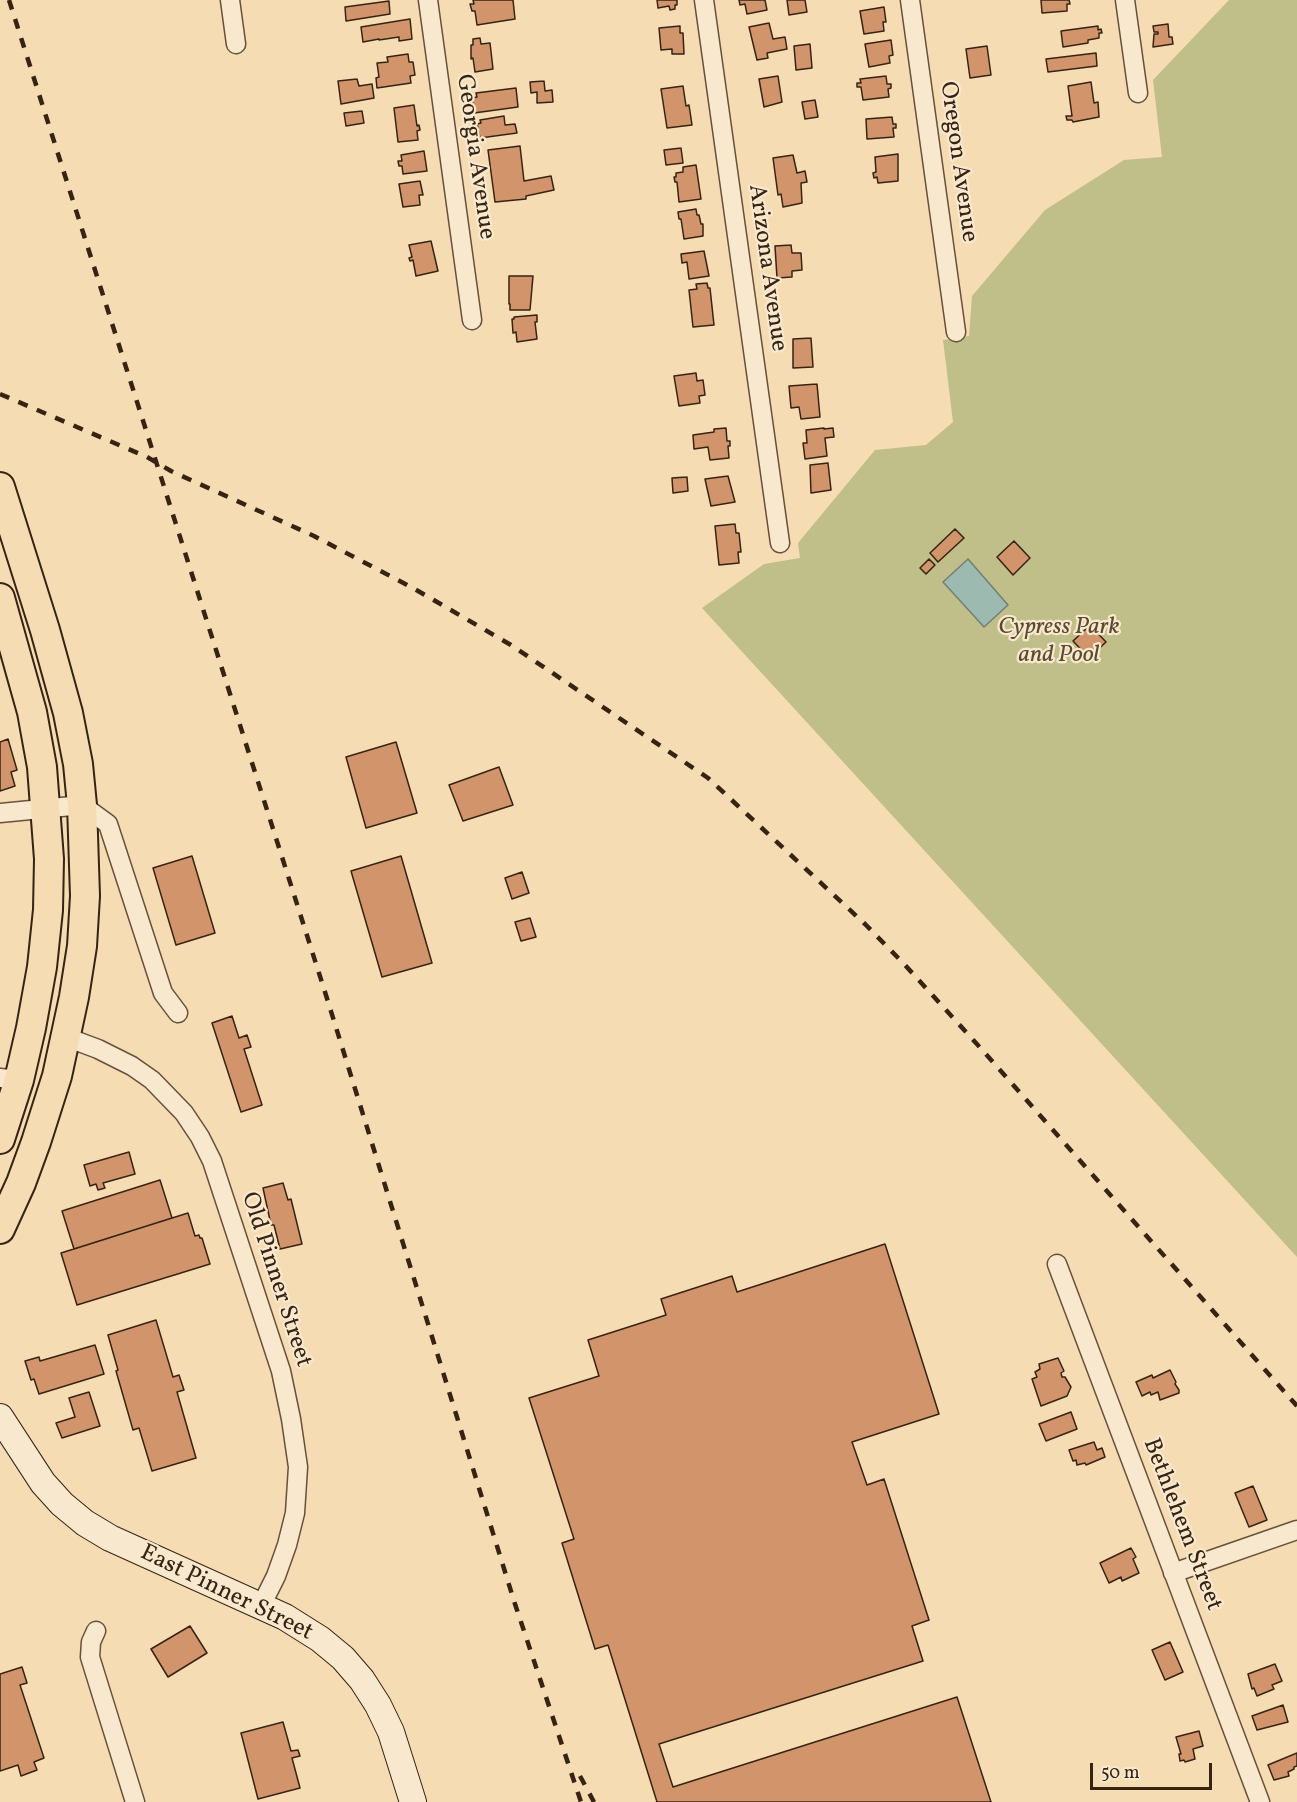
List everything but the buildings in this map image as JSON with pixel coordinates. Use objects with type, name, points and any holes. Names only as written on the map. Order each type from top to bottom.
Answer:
[{"type":"main road","points":[[0,487],[9,546],[63,693],[78,764],[82,805],[84,896],[82,946],[57,1076],[36,1142],[0,1229]]},
{"type":"main road","points":[[0,598],[7,650],[32,712],[42,767],[49,863],[44,944],[31,1028],[9,1079],[0,1139]]},
{"type":"main road","name":"East Pinner Street","points":[[0,1416],[43,1483],[62,1504],[85,1523],[110,1538],[285,1617],[320,1639],[343,1658],[362,1680],[378,1705],[391,1732],[413,1802]]},
{"type":"street","points":[[230,0],[236,44]]},
{"type":"street","name":"Georgia Avenue","points":[[429,0],[472,320]]},
{"type":"street","name":"Arizona Avenue","points":[[704,0],[780,543]]},
{"type":"street","name":"Oregon Avenue","points":[[910,0],[956,332]]},
{"type":"street","points":[[1125,0],[1138,93]]},
{"type":"street","points":[[0,813],[82,805],[108,824],[163,993],[178,1013]]},
{"type":"street","name":"Old Pinner Street","points":[[66,1037],[98,1048],[132,1066],[152,1080],[184,1113],[212,1161],[280,1371],[291,1419],[298,1467],[294,1513],[287,1545],[276,1576],[261,1606]]},
{"type":"street","name":"Bethlehem Street","points":[[1057,1264],[1260,1802]]},
{"type":"street","points":[[1173,1573],[1297,1530]]},
{"type":"street","points":[[96,1630],[90,1657],[135,1802]]},
{"type":"green space","name":"Cypress Park and Pool","points":[[1229,0],[1297,0],[1297,1257],[702,608],[764,564],[800,558],[798,543],[875,450],[926,445],[953,422],[943,340],[969,336],[972,296],[1045,210],[1124,160],[1162,157],[1153,80]]},
{"type":"water","points":[[968,559],[1008,605],[984,627],[943,582]]},
{"type":"railway","points":[[9,0],[325,992],[515,1604],[581,1802]]},
{"type":"railway","points":[[0,394],[147,457],[171,471],[314,536],[413,588],[511,645],[708,778],[865,924],[905,965],[1297,1406]]},
{"type":"railway","points":[[580,1776],[594,1802]]}]
